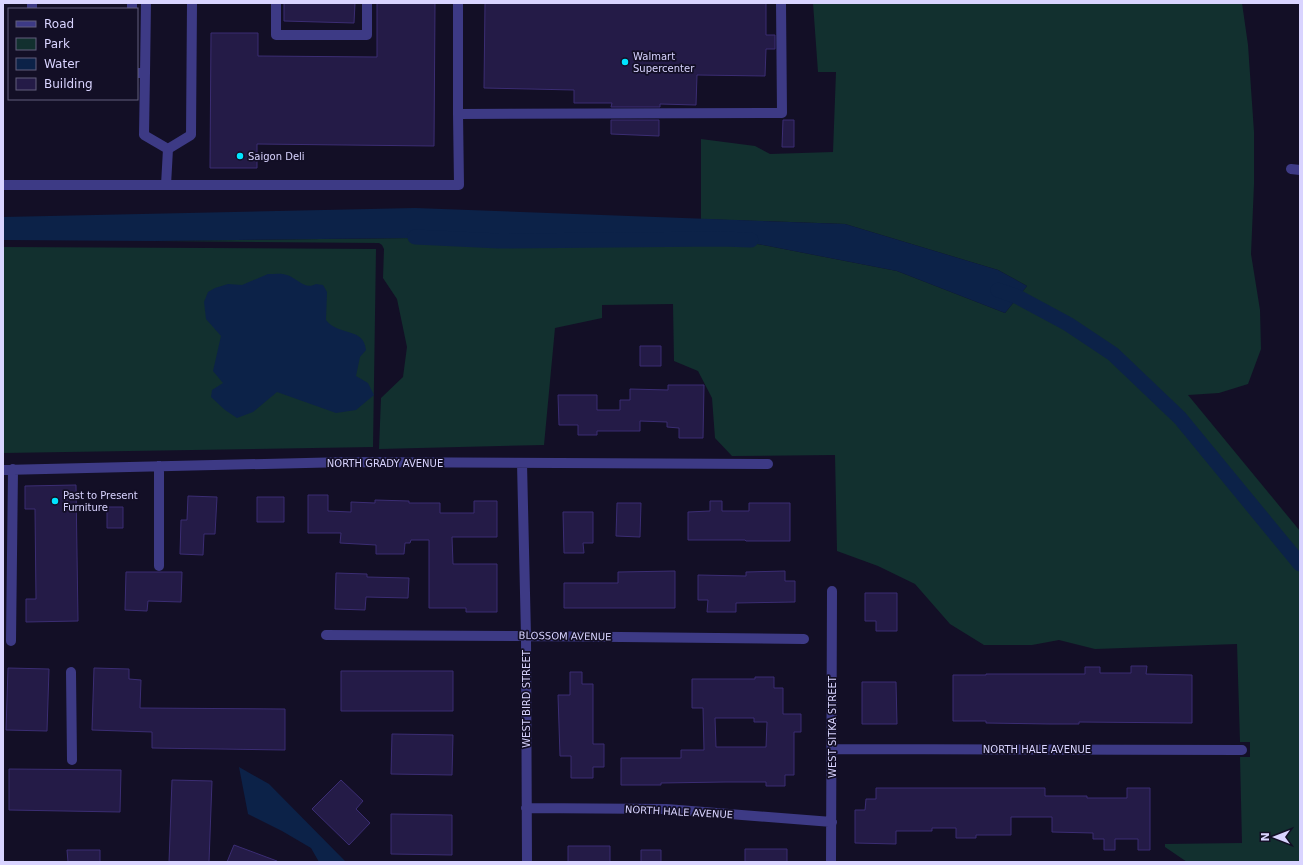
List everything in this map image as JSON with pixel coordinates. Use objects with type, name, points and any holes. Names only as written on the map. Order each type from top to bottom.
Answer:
[{"type":"street","points":[[146,3],[141,34],[144,135],[168,148]]},
{"type":"street","points":[[168,148],[191,135],[192,3]]},
{"type":"street","points":[[276,3],[276,35],[367,35],[368,3]]},
{"type":"street","points":[[3,185],[459,185],[458,3]]},
{"type":"street","points":[[458,114],[782,113],[781,3]]},
{"type":"street","points":[[166,185],[168,148]]},
{"type":"street","name":"NORTH GRADY AVENUE","points":[[8,470],[347,462],[768,464]]},
{"type":"street","name":"WEST BIRD STREET","points":[[522,463],[526,636],[527,862]]},
{"type":"street","points":[[159,466],[160,566]]},
{"type":"street","points":[[8,470],[11,641]]},
{"type":"street","name":"WEST SITKA STREET","points":[[831,862],[832,591]]},
{"type":"street","name":"BLOSSOM AVENUE","points":[[326,635],[804,639]]},
{"type":"street","points":[[71,672],[72,760]]},
{"type":"street","name":"NORTH HALE AVENUE","points":[[832,749],[1242,750]]},
{"type":"street","name":"NORTH HALE AVENUE","points":[[526,808],[666,809],[832,822]]},
{"type":"green space","points":[[813,3],[1242,3],[1248,45],[1254,132],[1254,184],[1251,254],[1260,310],[1261,349],[1248,384],[1219,393],[1188,395],[1300,531],[1300,862],[1187,862],[1165,847],[1165,844],[1242,843],[1240,757],[1250,757],[1250,742],[1240,742],[1237,644],[1095,649],[1059,640],[1032,645],[984,645],[950,624],[915,584],[878,566],[837,551],[835,455],[732,456],[715,438],[712,398],[698,371],[674,361],[673,304],[602,305],[602,318],[555,328],[544,445],[379,449],[381,398],[403,377],[407,347],[397,299],[383,278],[384,249],[382,245],[379,243],[155,241],[411,238],[727,238],[897,271],[1005,313],[1027,286],[998,270],[845,224],[701,219],[701,139],[755,146],[770,154],[833,152],[836,72],[818,72]]},
{"type":"green space","points":[[3,247],[376,249],[373,447],[3,453]]},
{"type":"water","points":[[415,208],[845,224],[998,270],[1027,286],[1005,313],[897,271],[727,238],[411,238],[155,241],[3,240],[3,217]]},
{"type":"water","points":[[268,274],[285,274],[308,286],[316,284],[323,285],[327,292],[326,320],[331,325],[361,338],[366,350],[360,357],[356,376],[368,383],[374,395],[356,410],[336,413],[277,392],[253,412],[237,418],[225,410],[211,397],[212,390],[223,383],[213,371],[221,336],[206,319],[204,302],[208,292],[228,284],[242,285]]},
{"type":"water","points":[[239,767],[269,784],[345,861],[350,862],[319,862],[311,848],[248,814]]},
{"type":"building","points":[[284,3],[355,3],[354,23],[284,21]]},
{"type":"building","points":[[377,3],[435,3],[434,146],[257,144],[257,168],[210,168],[211,33],[258,33],[258,56],[377,57]]},
{"type":"building","name":"Walmart Supercenter","points":[[485,3],[766,3],[766,35],[775,35],[775,49],[766,49],[765,76],[697,75],[696,105],[660,104],[660,107],[611,107],[612,103],[574,103],[574,90],[484,88]]},
{"type":"building","points":[[611,120],[659,120],[659,136],[611,134]]},
{"type":"building","points":[[783,120],[794,120],[794,147],[782,147]]},
{"type":"building","points":[[640,346],[661,346],[661,366],[640,366]]},
{"type":"building","points":[[668,385],[704,385],[703,438],[679,438],[679,428],[667,427],[667,422],[640,421],[640,431],[597,431],[597,435],[578,435],[578,425],[559,425],[558,395],[597,395],[597,410],[620,410],[620,400],[630,400],[630,389],[668,390]]},
{"type":"building","points":[[76,485],[78,621],[26,622],[26,599],[36,599],[35,509],[25,509],[25,486]]},
{"type":"building","points":[[308,495],[328,495],[328,511],[351,512],[351,502],[375,503],[375,500],[409,501],[409,503],[440,503],[440,513],[474,513],[474,501],[497,501],[497,537],[452,537],[453,564],[497,564],[497,612],[466,612],[466,608],[429,608],[429,540],[411,540],[410,543],[405,543],[404,554],[376,554],[376,545],[340,543],[341,533],[308,533]]},
{"type":"building","points":[[188,496],[217,497],[215,534],[204,534],[203,555],[180,554],[181,520],[187,520]]},
{"type":"building","points":[[257,497],[284,497],[284,522],[257,522]]},
{"type":"building","points":[[710,501],[722,501],[722,511],[749,511],[749,503],[790,503],[790,541],[688,540],[688,512],[710,511]]},
{"type":"building","points":[[617,503],[641,503],[640,537],[616,536]]},
{"type":"building","points":[[107,507],[123,507],[123,528],[107,528]]},
{"type":"building","points":[[563,512],[593,512],[593,543],[583,543],[584,553],[564,553]]},
{"type":"building","points":[[675,571],[675,608],[564,608],[564,583],[618,583],[618,572]]},
{"type":"building","points":[[785,571],[785,581],[795,581],[795,602],[736,603],[736,612],[707,612],[708,600],[698,600],[698,575],[746,576],[746,572]]},
{"type":"building","points":[[126,572],[182,572],[181,602],[148,601],[147,611],[125,610]]},
{"type":"building","points":[[336,573],[367,574],[367,577],[409,578],[408,598],[366,597],[365,610],[335,609]]},
{"type":"building","points":[[865,593],[897,593],[897,631],[876,631],[876,621],[865,621]]},
{"type":"building","points":[[1131,666],[1147,666],[1146,674],[1192,675],[1192,723],[1079,722],[1079,724],[1050,724],[953,721],[953,675],[1085,674],[1085,667],[1100,667],[1100,673],[1131,673]]},
{"type":"building","points":[[8,668],[49,669],[47,731],[6,730]]},
{"type":"building","points":[[94,668],[129,669],[129,679],[141,680],[140,708],[285,709],[285,750],[152,748],[152,732],[92,730]]},
{"type":"building","points":[[341,671],[453,671],[453,711],[341,711]]},
{"type":"building","points":[[570,672],[582,672],[582,684],[593,684],[593,744],[604,744],[604,767],[593,767],[593,778],[571,778],[571,756],[560,756],[558,695],[570,695]]},
{"type":"building","points":[[755,677],[774,677],[774,688],[783,688],[783,714],[801,714],[801,732],[794,732],[794,775],[785,775],[785,786],[766,786],[766,782],[621,785],[621,758],[681,758],[681,750],[704,750],[703,708],[692,708],[692,679],[755,679]],"holes":[[[715,718],[754,718],[754,722],[767,722],[766,747],[716,747]]]},
{"type":"building","points":[[862,682],[896,682],[897,724],[862,724]]},
{"type":"building","points":[[392,734],[453,735],[452,775],[391,774]]},
{"type":"building","points":[[9,769],[121,770],[120,812],[9,810]]},
{"type":"building","points":[[172,780],[212,781],[209,862],[169,862]]},
{"type":"building","points":[[341,780],[363,801],[356,809],[370,823],[349,845],[312,809]]},
{"type":"building","points":[[876,788],[1045,788],[1045,796],[1127,798],[1127,788],[1150,788],[1150,850],[1138,850],[1138,839],[1115,839],[1115,850],[1104,850],[1104,839],[1093,839],[1093,833],[1052,832],[1052,817],[1011,817],[1011,835],[976,835],[976,838],[956,838],[956,828],[932,828],[932,831],[896,831],[896,844],[855,843],[855,810],[865,810],[866,799],[876,799]]},
{"type":"building","points":[[391,814],[452,815],[452,855],[391,854]]},
{"type":"building","points":[[234,845],[277,861],[277,862],[227,862]]},
{"type":"building","points":[[568,846],[610,846],[610,862],[568,862]]},
{"type":"building","points":[[745,849],[787,849],[787,862],[745,862]]},
{"type":"building","points":[[67,850],[100,850],[100,862],[68,862]]},
{"type":"building","points":[[641,850],[661,850],[661,862],[641,862]]},
{"type":"waterway","points":[[415,237],[499,241],[751,240]]},
{"type":"waterway","points":[[998,290],[1018,297],[1068,324],[1113,354],[1180,418],[1300,564]]},
{"type":"place","name":"Walmart Supercenter","points":[[625,62]]},
{"type":"place","name":"Saigon Deli","points":[[240,156]]},
{"type":"place","name":"Past to Present Furniture","points":[[55,501]]}]
